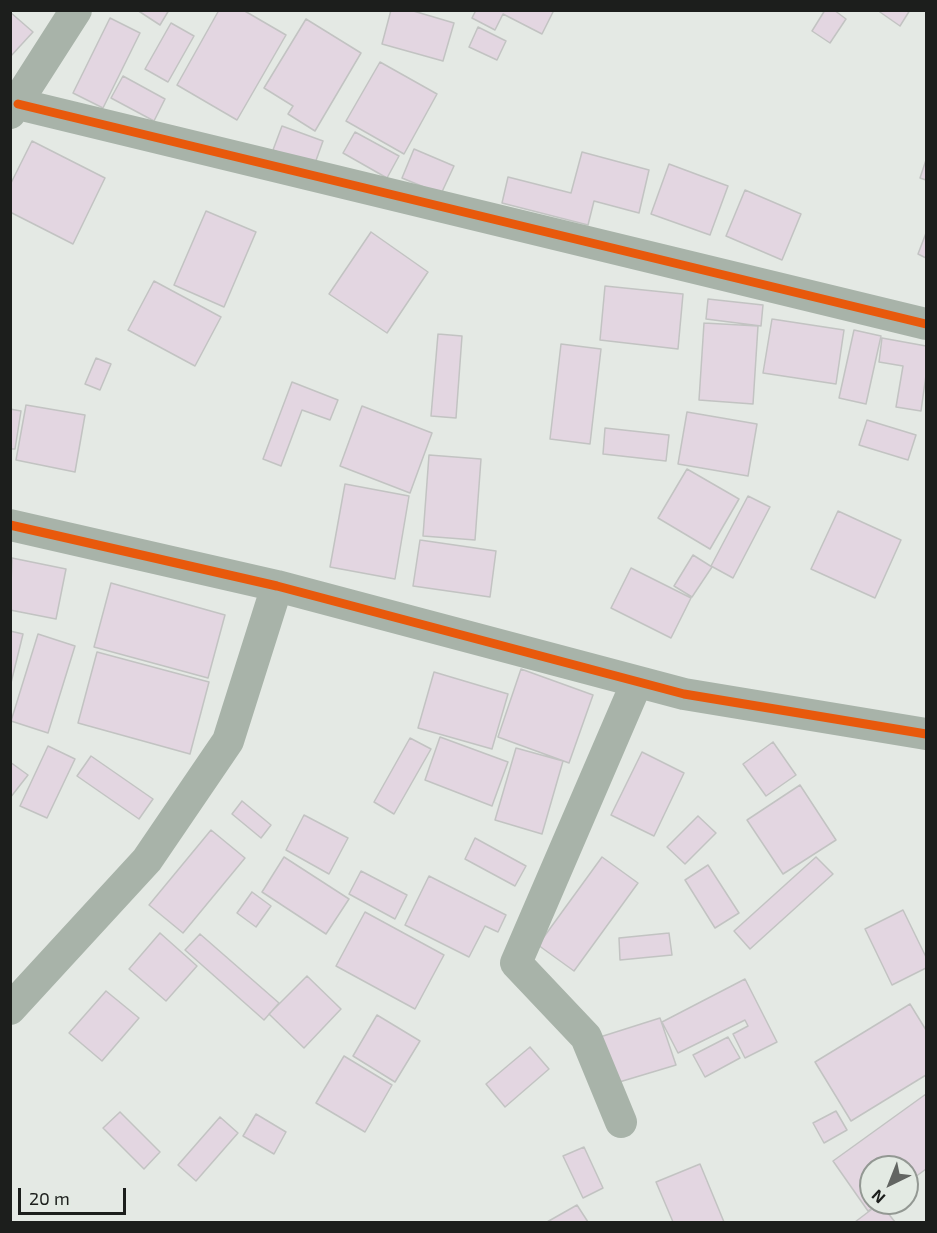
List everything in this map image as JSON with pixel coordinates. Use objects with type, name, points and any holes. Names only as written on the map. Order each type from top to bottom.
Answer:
[{"type":"street","points":[[76,10],[14,109],[927,324]]},
{"type":"street","points":[[10,525],[277,586],[684,694],[927,734]]},
{"type":"street","points":[[10,1009],[147,860],[228,741],[277,586]]},
{"type":"street","points":[[621,1122],[586,1037],[516,963],[637,681]]},
{"type":"building","points":[[137,10],[169,10],[160,25]]},
{"type":"building","points":[[219,10],[243,10],[286,35],[237,120],[177,85]]},
{"type":"building","points":[[391,10],[410,10],[454,23],[443,61],[382,44]]},
{"type":"building","points":[[476,10],[554,10],[542,34],[503,14],[495,30],[472,18]]},
{"type":"building","points":[[825,10],[834,10],[846,19],[830,43],[812,31]]},
{"type":"building","points":[[877,10],[910,10],[900,26]]},
{"type":"building","points":[[10,12],[33,32],[10,57]]},
{"type":"building","points":[[110,18],[140,33],[103,108],[73,93]]},
{"type":"building","points":[[306,19],[361,53],[315,131],[288,114],[293,106],[264,88]]},
{"type":"building","points":[[171,23],[194,36],[168,82],[145,69]]},
{"type":"building","points":[[478,27],[506,41],[497,60],[469,47]]},
{"type":"building","points":[[380,62],[437,94],[404,154],[346,121]]},
{"type":"building","points":[[123,76],[165,99],[154,121],[111,98]]},
{"type":"building","points":[[282,126],[323,141],[314,166],[273,150]]},
{"type":"building","points":[[355,132],[399,156],[387,178],[343,153]]},
{"type":"building","points":[[32,141],[105,178],[73,244],[10,212],[10,185]]},
{"type":"building","points":[[414,149],[454,166],[441,194],[402,178]]},
{"type":"building","points":[[582,152],[649,170],[639,213],[594,201],[588,225],[502,203],[508,177],[571,193]]},
{"type":"building","points":[[926,160],[926,180],[920,178]]},
{"type":"building","points":[[669,164],[728,186],[710,235],[651,214]]},
{"type":"building","points":[[745,190],[801,214],[782,260],[726,236]]},
{"type":"building","points":[[206,211],[256,232],[224,307],[174,285]]},
{"type":"building","points":[[371,232],[428,272],[387,333],[329,294]]},
{"type":"building","points":[[926,233],[926,258],[918,254]]},
{"type":"building","points":[[154,281],[221,317],[195,366],[128,330]]},
{"type":"building","points":[[605,286],[683,294],[678,349],[600,340]]},
{"type":"building","points":[[708,299],[763,305],[761,326],[706,319]]},
{"type":"building","points":[[772,319],[844,330],[836,384],[763,373]]},
{"type":"building","points":[[704,323],[758,326],[753,404],[699,400]]},
{"type":"building","points":[[854,330],[881,336],[866,404],[839,398]]},
{"type":"building","points":[[438,334],[462,336],[456,418],[431,416]]},
{"type":"building","points":[[882,338],[926,346],[926,375],[921,411],[896,407],[903,366],[879,362]]},
{"type":"building","points":[[561,344],[601,349],[590,444],[550,439]]},
{"type":"building","points":[[96,358],[111,364],[100,390],[85,384]]},
{"type":"building","points":[[292,382],[338,400],[330,420],[302,410],[281,466],[263,459]]},
{"type":"building","points":[[26,405],[85,415],[75,472],[16,460]]},
{"type":"building","points":[[362,406],[432,433],[410,493],[340,466]]},
{"type":"building","points":[[10,409],[21,411],[15,449],[10,449]]},
{"type":"building","points":[[687,412],[757,424],[748,476],[678,464]]},
{"type":"building","points":[[867,420],[916,435],[908,460],[859,445]]},
{"type":"building","points":[[605,428],[669,435],[666,461],[603,454]]},
{"type":"building","points":[[429,455],[481,459],[475,540],[423,536]]},
{"type":"building","points":[[687,469],[739,499],[710,549],[658,518]]},
{"type":"building","points":[[345,484],[409,496],[395,579],[330,567]]},
{"type":"building","points":[[748,496],[770,507],[733,578],[711,566]]},
{"type":"building","points":[[838,511],[901,540],[875,598],[811,569]]},
{"type":"building","points":[[420,540],[496,551],[490,597],[413,586]]},
{"type":"building","points":[[693,555],[712,567],[692,597],[674,586]]},
{"type":"building","points":[[12,558],[66,569],[56,619],[10,610]]},
{"type":"building","points":[[631,568],[691,598],[671,638],[611,608]]},
{"type":"building","points":[[111,583],[225,615],[208,678],[94,647]]},
{"type":"building","points":[[10,631],[23,634],[10,687]]},
{"type":"building","points":[[38,634],[75,646],[48,733],[11,721]]},
{"type":"building","points":[[97,652],[209,682],[190,754],[78,723]]},
{"type":"building","points":[[521,669],[593,695],[569,763],[498,737]]},
{"type":"building","points":[[434,672],[508,694],[492,749],[418,728]]},
{"type":"building","points":[[440,737],[508,762],[492,806],[425,780]]},
{"type":"building","points":[[410,738],[431,749],[394,814],[374,802]]},
{"type":"building","points":[[773,742],[796,775],[766,796],[743,764]]},
{"type":"building","points":[[48,746],[75,759],[47,818],[20,806]]},
{"type":"building","points":[[516,748],[563,761],[542,834],[495,820]]},
{"type":"building","points":[[642,752],[684,773],[654,836],[611,815]]},
{"type":"building","points":[[91,756],[153,799],[139,819],[77,776]]},
{"type":"building","points":[[10,762],[28,775],[10,798]]},
{"type":"building","points":[[800,785],[836,840],[783,874],[747,820]]},
{"type":"building","points":[[242,801],[271,825],[261,838],[232,814]]},
{"type":"building","points":[[304,815],[348,838],[329,874],[286,850]]},
{"type":"building","points":[[698,816],[716,833],[685,864],[667,847]]},
{"type":"building","points":[[211,830],[245,858],[183,933],[149,905]]},
{"type":"building","points":[[475,838],[526,866],[515,886],[465,859]]},
{"type":"building","points":[[284,857],[349,899],[326,934],[262,892]]},
{"type":"building","points":[[602,857],[638,883],[574,971],[538,945]]},
{"type":"building","points":[[816,857],[833,874],[750,949],[734,931]]},
{"type":"building","points":[[708,865],[739,913],[715,928],[685,880]]},
{"type":"building","points":[[361,871],[407,895],[395,919],[349,894]]},
{"type":"building","points":[[429,876],[506,915],[498,932],[485,926],[469,957],[405,925]]},
{"type":"building","points":[[252,892],[271,906],[256,927],[237,913]]},
{"type":"building","points":[[903,910],[926,957],[926,968],[892,985],[865,929]]},
{"type":"building","points":[[365,912],[444,955],[415,1009],[336,966]]},
{"type":"building","points":[[160,933],[197,966],[166,1001],[129,969]]},
{"type":"building","points":[[669,933],[672,955],[620,960],[619,938]]},
{"type":"building","points":[[200,934],[279,1003],[264,1020],[185,950]]},
{"type":"building","points":[[307,976],[341,1009],[304,1048],[269,1014]]},
{"type":"building","points":[[745,979],[777,1042],[745,1058],[733,1034],[748,1026],[745,1020],[678,1053],[662,1022]]},
{"type":"building","points":[[106,991],[139,1018],[102,1061],[69,1033]]},
{"type":"building","points":[[910,1004],[926,1030],[926,1075],[851,1121],[815,1062]]},
{"type":"building","points":[[377,1015],[420,1041],[395,1082],[353,1056]]},
{"type":"building","points":[[660,1018],[676,1065],[616,1083],[600,1037]]},
{"type":"building","points":[[728,1037],[740,1058],[705,1077],[693,1055]]},
{"type":"building","points":[[530,1047],[549,1069],[505,1107],[486,1084]]},
{"type":"building","points":[[344,1056],[392,1085],[365,1132],[316,1103]]},
{"type":"building","points":[[926,1094],[926,1169],[919,1174],[919,1155],[859,1155],[859,1198],[833,1161]]},
{"type":"building","points":[[836,1111],[847,1130],[824,1143],[813,1123]]},
{"type":"building","points":[[120,1112],[160,1152],[144,1169],[103,1128]]},
{"type":"building","points":[[256,1114],[286,1132],[274,1154],[243,1136]]},
{"type":"building","points":[[220,1117],[238,1133],[196,1181],[178,1165]]},
{"type":"building","points":[[584,1147],[603,1188],[583,1198],[563,1156]]},
{"type":"building","points":[[700,1164],[724,1222],[673,1222],[656,1182]]},
{"type":"building","points":[[577,1205],[588,1222],[547,1222]]},
{"type":"building","points":[[864,1215],[889,1215],[895,1222],[855,1222]]},
{"type":"cycle path","points":[[18,104],[926,324]]},
{"type":"cycle path","points":[[10,525],[277,586],[684,694],[926,734]]}]
